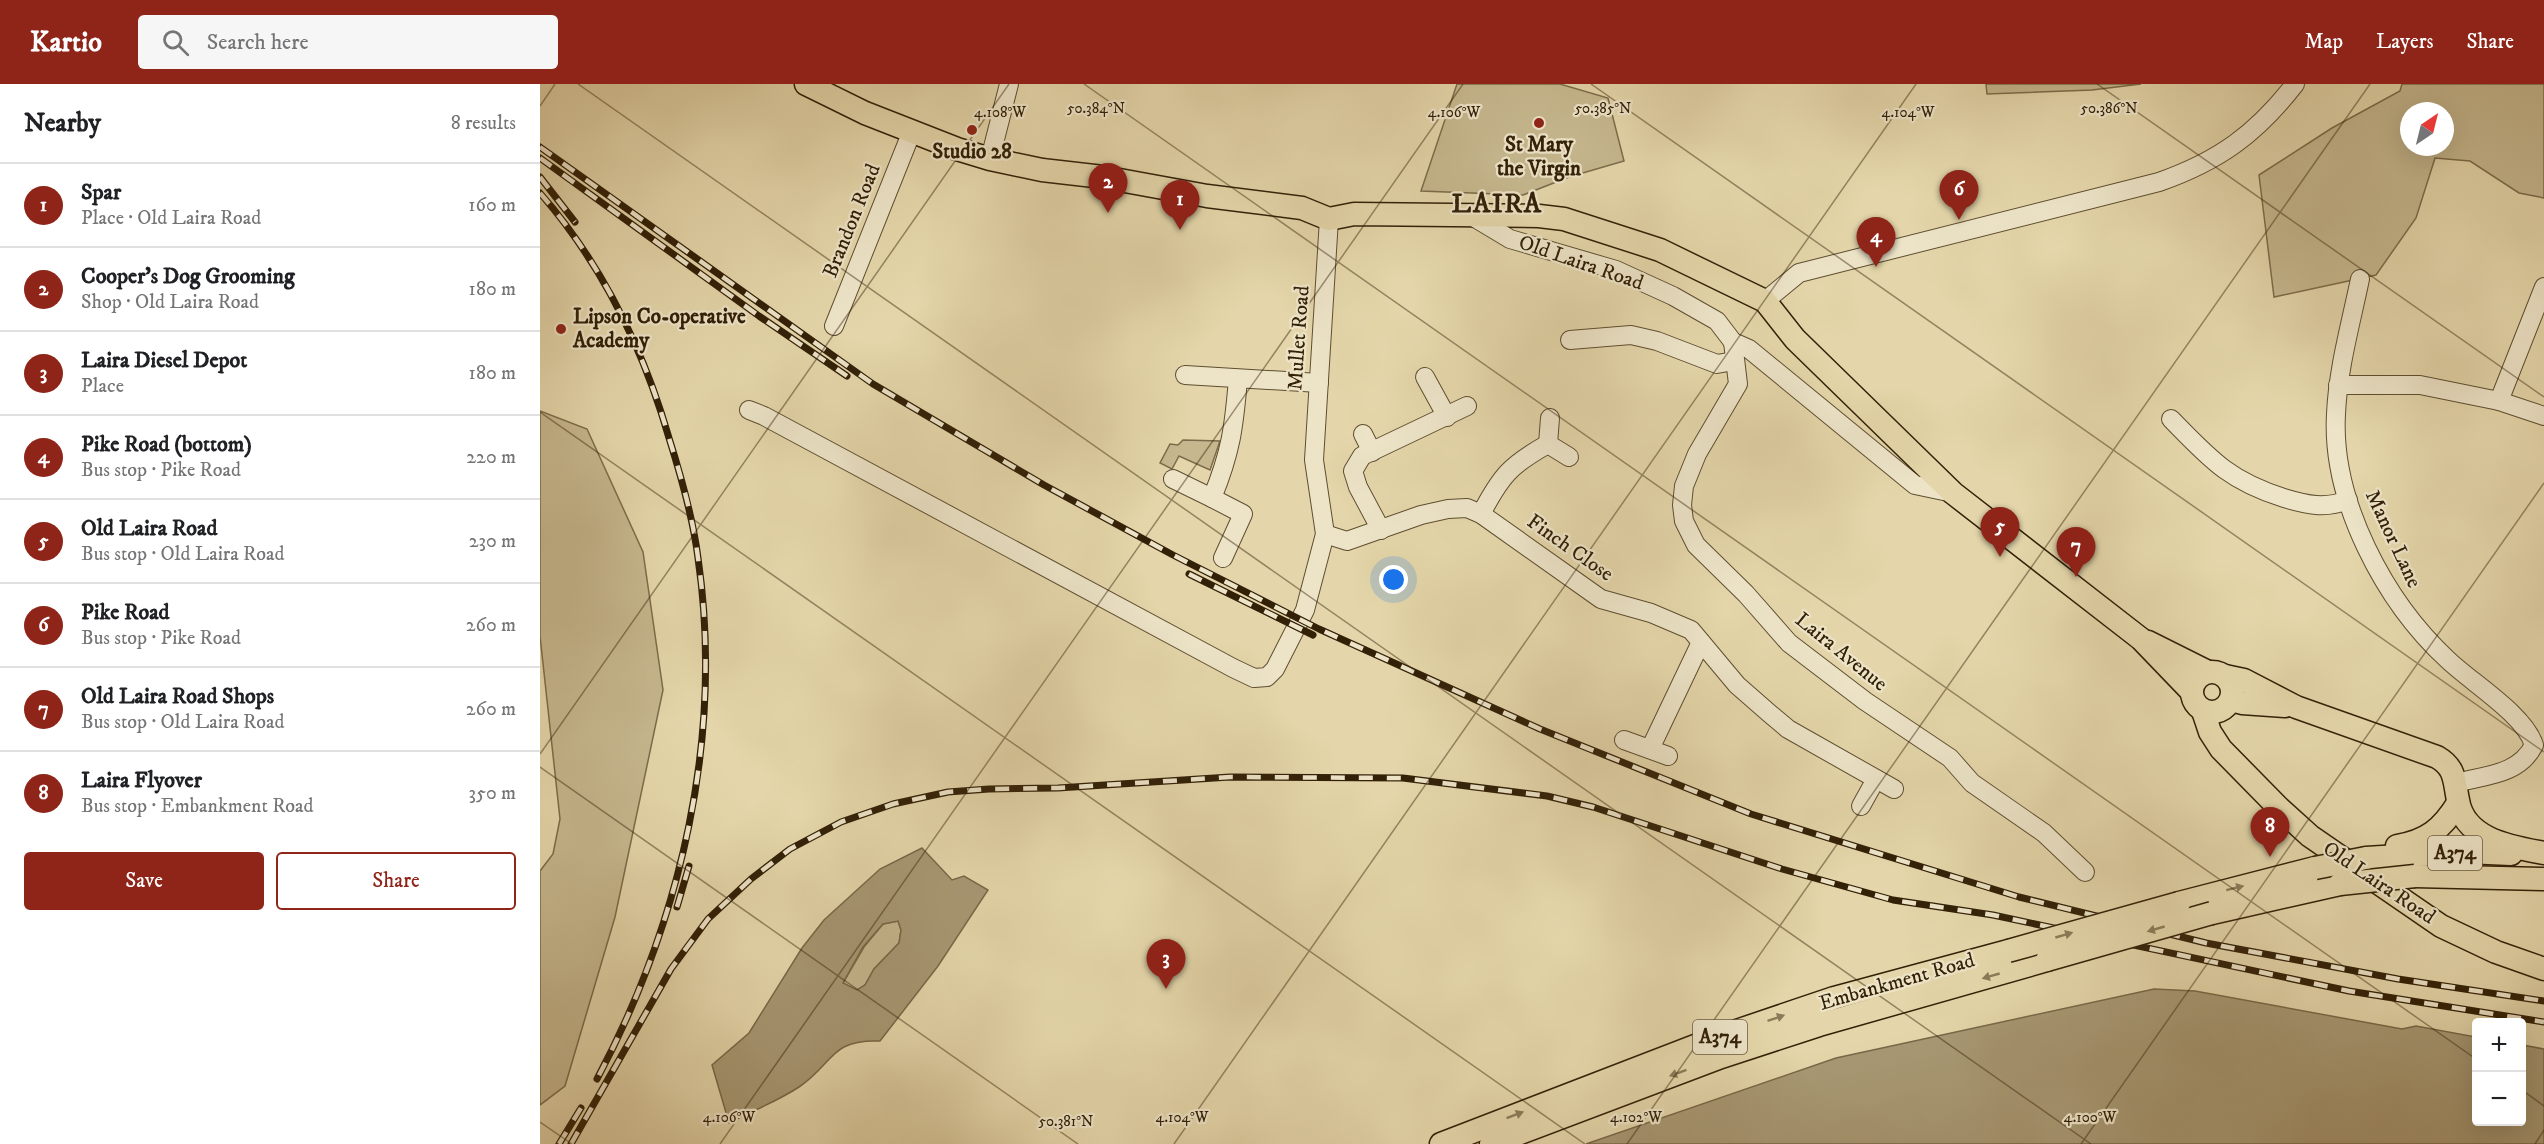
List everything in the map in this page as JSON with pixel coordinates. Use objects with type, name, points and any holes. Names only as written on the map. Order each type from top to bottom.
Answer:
[{"type":"main road","points":[[806,84],[865,113],[957,149],[990,159],[1042,170],[1103,177],[1207,196],[1302,208],[1329,219]]},
{"type":"main road","name":"Old Laira Road","points":[[1329,219],[1354,214],[1539,216],[1596,228],[1660,250],[1765,301],[1795,339],[1953,493],[2141,639],[2192,691]]},
{"type":"main road","name":"Old Laira Road","points":[[2141,639],[2217,674],[2244,680],[2296,707],[2429,753],[2449,766],[2469,823],[2487,838],[2544,854]]},
{"type":"main road","points":[[2229,703],[2216,712],[2203,711],[2194,703],[2192,691],[2196,679],[2217,674],[2232,687],[2225,725],[2235,765]]},
{"type":"main road","name":"Old Laira Road","points":[[2229,703],[2296,707]]},
{"type":"main road","name":"Old Laira Road","points":[[2203,711],[2210,732],[2235,765],[2310,836],[2441,926],[2496,952],[2544,969]]},
{"type":"main road","points":[[2368,857],[2386,848],[2416,843],[2435,833],[2457,793]]},
{"type":"main road","name":"A374","points":[[2368,857],[2466,852],[2544,854]]},
{"type":"main road","name":"Embankment Road","points":[[1440,1144],[1727,1034],[1834,998],[2179,903],[2315,868],[2368,857]]},
{"type":"main road","name":"Embankment Road","points":[[1491,1144],[1742,1050],[1819,1025],[2212,913],[2340,884],[2415,876],[2544,879]]},
{"type":"street","points":[[990,159],[1009,84]]},
{"type":"street","points":[[1765,301],[1799,273],[2136,188],[2196,169],[2229,150],[2254,131],[2295,84]]},
{"type":"street","name":"Brandon Road","points":[[834,326],[912,131]]},
{"type":"street","name":"Old Laira Road","points":[[1470,215],[1510,239],[1616,270],[1673,296],[1717,321],[1733,342],[1749,349],[1915,485],[1953,493]]},
{"type":"street","name":"Mullet Road","points":[[1325,534],[1314,460],[1329,219]]},
{"type":"street","name":"Manor Lane","points":[[2360,279],[2338,385],[2335,417],[2338,452],[2348,500],[2387,588],[2414,626],[2447,659],[2516,716],[2539,746],[2516,768],[2457,793]]},
{"type":"street","points":[[2499,401],[2544,286]]},
{"type":"street","points":[[1570,340],[1630,335],[1667,344],[1717,364],[1734,361]]},
{"type":"street","name":"Laira Avenue","points":[[1733,342],[1738,384],[1698,454],[1684,486],[1682,505],[1684,520],[1696,545],[1746,594],[1789,643],[1865,701],[1950,758],[1972,783],[2044,833],[2085,872]]},
{"type":"street","points":[[1185,375],[1318,383]]},
{"type":"street","points":[[1425,377],[1447,417]]},
{"type":"street","points":[[1212,498],[1226,464],[1234,435],[1238,379]]},
{"type":"street","points":[[2338,385],[2420,385],[2499,401],[2544,416]]},
{"type":"street","points":[[1381,530],[1358,487],[1353,471],[1362,456],[1467,406]]},
{"type":"street","points":[[749,410],[1254,678],[1267,677],[1275,669],[1305,610],[1325,534]]},
{"type":"street","points":[[1548,444],[1550,418]]},
{"type":"street","points":[[2171,419],[2229,475],[2253,489],[2308,505],[2331,507],[2348,500]]},
{"type":"street","points":[[1363,434],[1372,452]]},
{"type":"street","points":[[1548,444],[1569,457]]},
{"type":"street","points":[[1481,514],[1504,474],[1514,464],[1548,444]]},
{"type":"street","points":[[1173,479],[1243,514],[1224,558]]},
{"type":"street","name":"Finch Close","points":[[1325,534],[1347,541],[1421,515],[1448,509],[1467,508],[1481,514],[1601,599],[1651,613],[1691,630],[1737,685],[1788,729],[1831,750],[1894,789]]},
{"type":"street","points":[[1650,749],[1701,642]]},
{"type":"street","points":[[1624,740],[1668,756]]},
{"type":"street","points":[[1861,806],[1876,779]]},
{"type":"shaded area","points":[[1457,84],[1560,84],[1608,98],[1624,161],[1569,177],[1523,195],[1421,191]]},
{"type":"shaded area","points":[[1986,84],[2141,84],[2092,90],[1987,94]]},
{"type":"shaded area","points":[[2402,84],[2544,84],[2544,198],[2519,193],[2470,161],[2435,158],[2416,218],[2376,275],[2274,297],[2259,175],[2332,128],[2400,91]]},
{"type":"shaded area","points":[[540,411],[587,429],[643,552],[663,690],[615,917],[565,1086],[540,1105],[540,871],[553,854],[560,819],[540,636]]},
{"type":"shaded area","points":[[1183,440],[1220,441],[1210,470],[1179,456],[1172,469],[1160,463],[1170,444],[1178,445]]},
{"type":"shaded area","points":[[922,848],[952,880],[964,876],[988,890],[938,966],[880,1041],[863,1041],[841,1049],[799,1087],[729,1123],[712,1065],[749,1033],[802,948],[824,920],[880,869]],"holes":[[[898,921],[901,930],[899,943],[874,969],[865,985],[857,990],[843,983],[863,947],[883,924]]]},
{"type":"shaded area","points":[[898,921],[901,930],[899,943],[874,969],[865,985],[857,991],[843,983],[864,947],[883,924]]},
{"type":"shaded area","points":[[2154,989],[2195,991],[2402,1029],[2416,1026],[2472,1036],[2472,1126],[2526,1126],[2526,1046],[2544,1049],[2544,1144],[1586,1144],[1836,1058]]},
{"type":"railway","points":[[540,147],[873,384],[1044,485],[1173,555],[1319,629],[1540,729],[1751,814],[2019,897],[2206,943],[2398,979],[2544,1001]]},
{"type":"railway","points":[[540,158],[759,316],[847,376]]},
{"type":"railway","points":[[540,177],[575,222]]},
{"type":"railway","points":[[540,193],[583,249],[601,278],[618,308],[647,372],[690,512],[698,558],[705,625],[705,693],[700,760],[689,826],[673,892],[652,956],[627,1019],[597,1079]]},
{"type":"railway","points":[[1189,574],[1313,635]]},
{"type":"railway","points":[[571,1144],[671,969],[708,919],[751,879],[790,849],[841,822],[893,804],[948,792],[989,789],[1058,788],[1230,777],[1403,778],[1547,796],[1593,807],[1782,869],[1893,900],[1993,915],[2349,991],[2544,1022]]},
{"type":"railway","points":[[677,907],[689,866]]},
{"type":"railway","points":[[559,1144],[581,1108]]},
{"type":"place","name":"St Mary the Virgin","points":[[1539,123]]},
{"type":"place","name":"Studio 28","points":[[972,130]]},
{"type":"place","name":"Cooper's Dog Grooming","points":[[1108,213]]},
{"type":"place","name":"Pike Road","points":[[1959,220]]},
{"type":"place","name":"Spar","points":[[1180,230]]},
{"type":"place","name":"Pike Road (bottom)","points":[[1876,267]]},
{"type":"place","name":"Lipson Co-operative Academy","points":[[561,329]]},
{"type":"place","name":"Old Laira Road","points":[[2000,557]]},
{"type":"place","name":"Old Laira Road Shops","points":[[2076,577]]},
{"type":"place","name":"Laira Flyover","points":[[2270,857]]},
{"type":"place","name":"Laira Diesel Depot","points":[[1166,989]]},
{"type":"district","name":"LAIRA","points":[[1497,204]]}]
